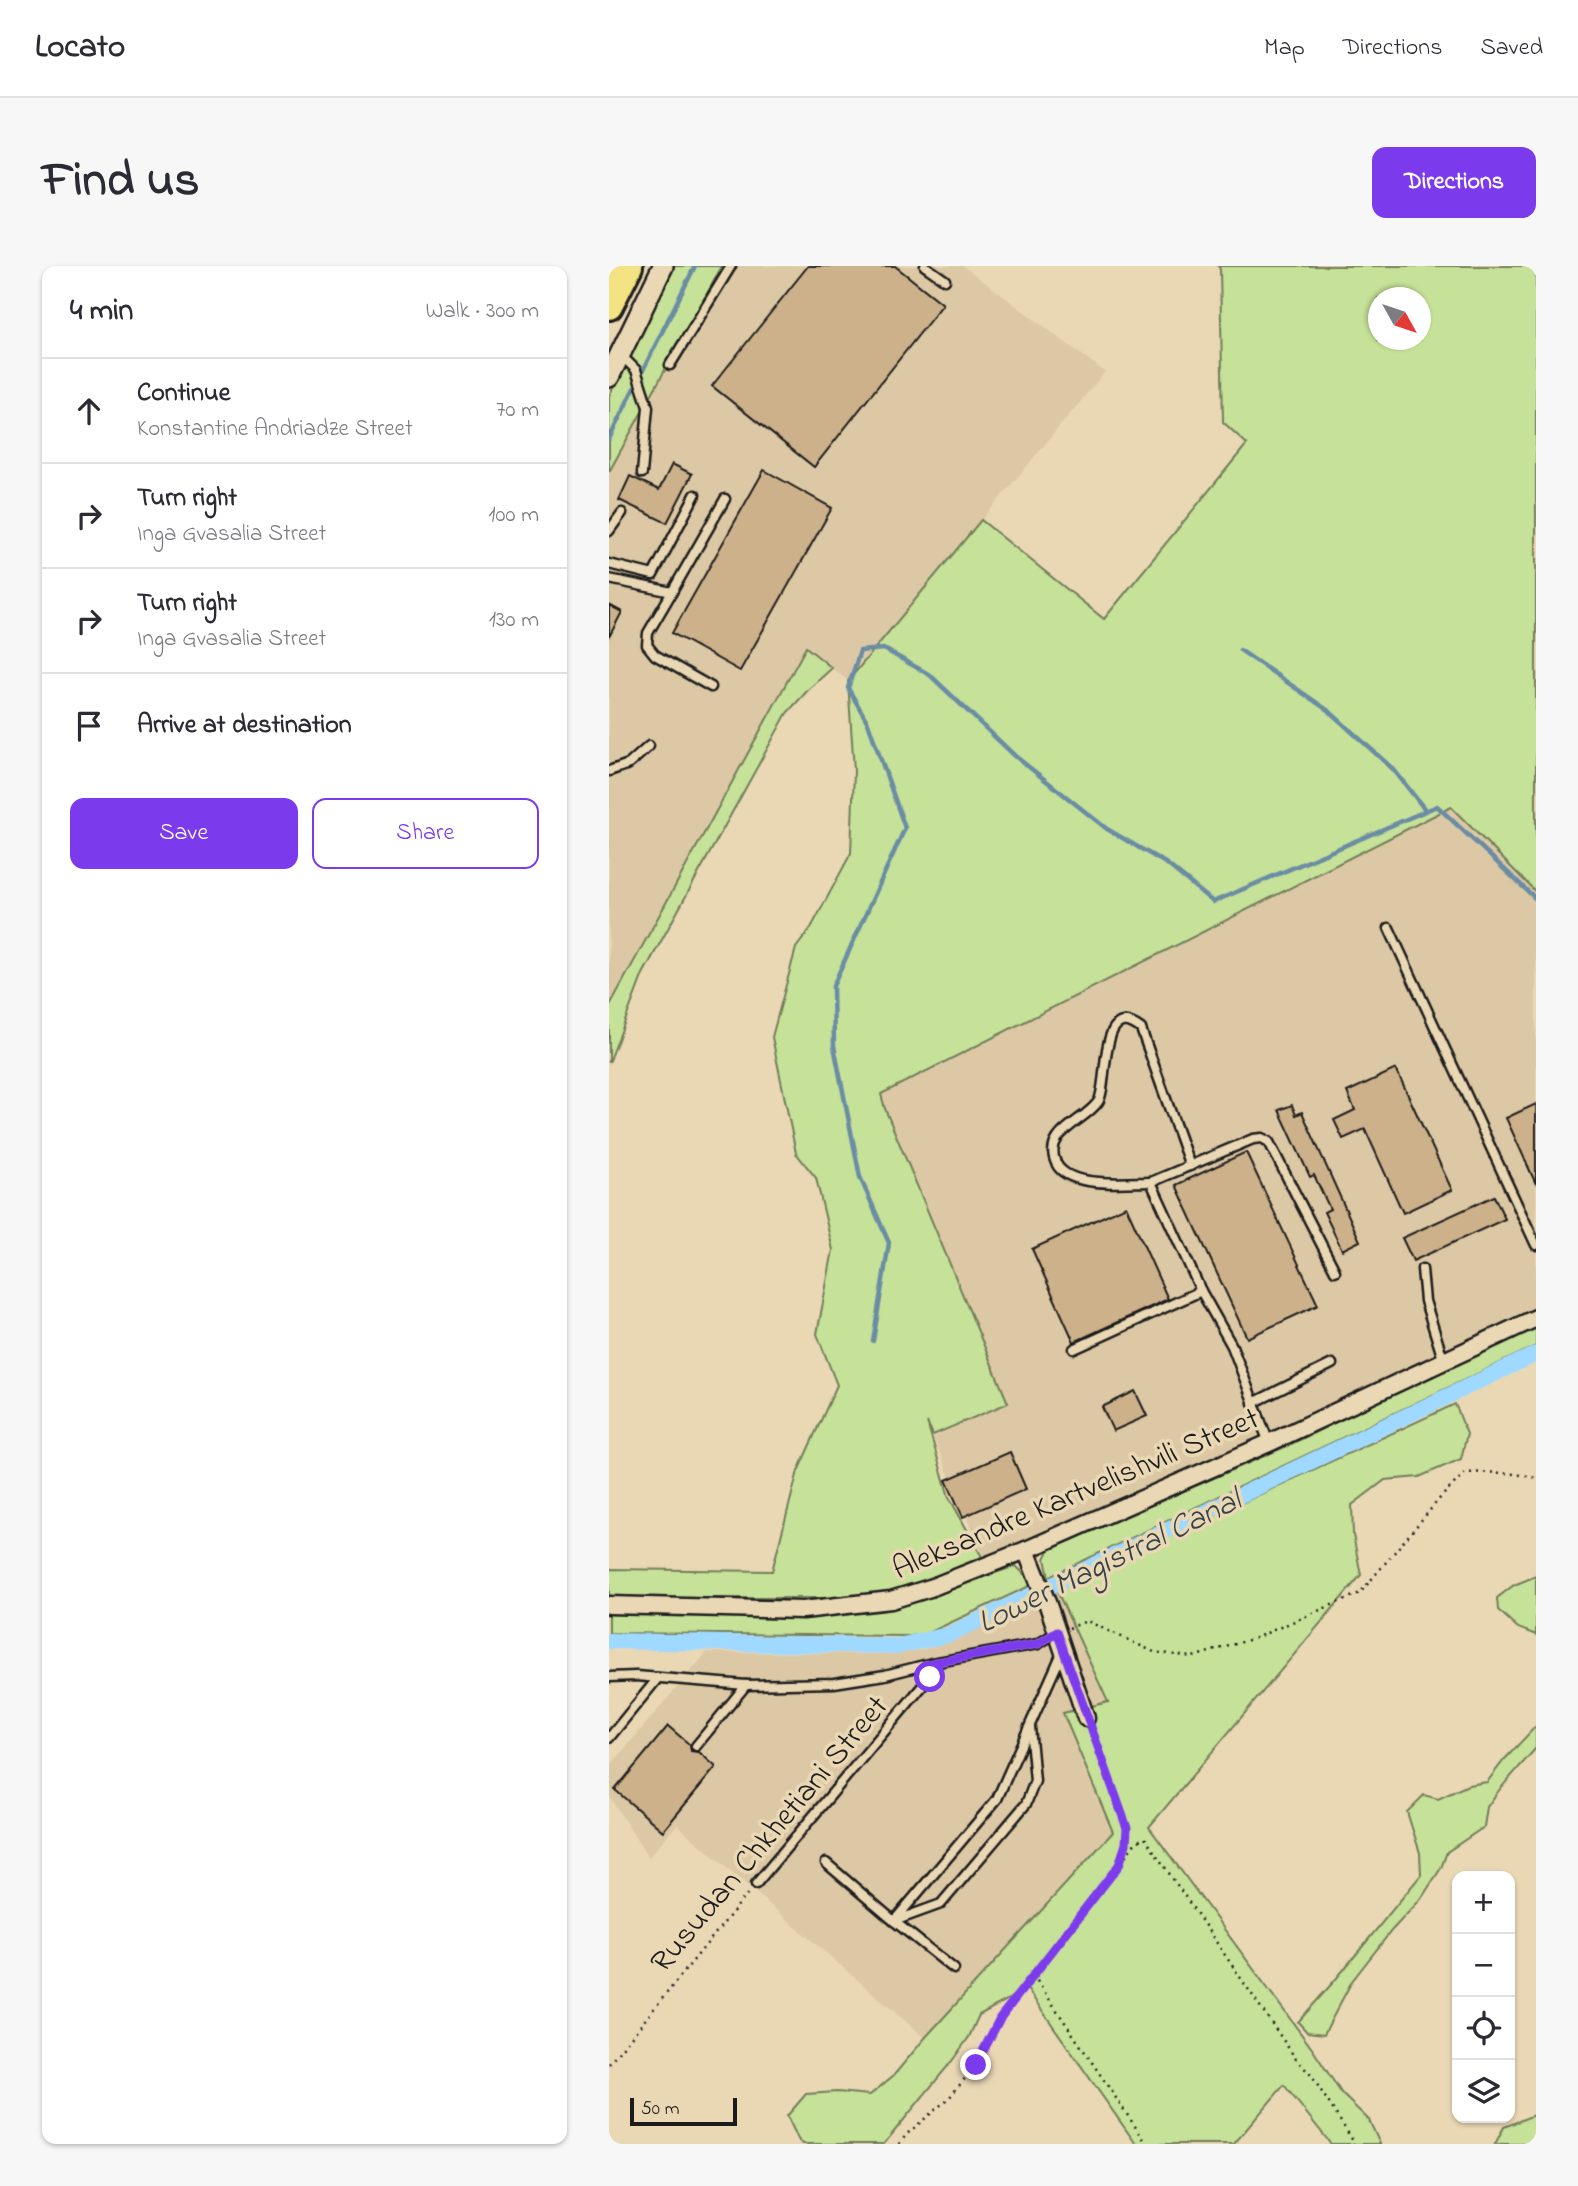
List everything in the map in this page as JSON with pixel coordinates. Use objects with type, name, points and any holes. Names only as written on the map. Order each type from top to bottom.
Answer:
[{"type":"highway","points":[[609,306],[629,266]]},
{"type":"street","points":[[609,377],[663,266]]},
{"type":"street","name":"Aleksandre Kartvelishvili Street","points":[[609,1605],[803,1610],[891,1600],[930,1588],[1026,1550],[1269,1443],[1536,1318]]},
{"type":"street","points":[[1026,1550],[1048,1605],[1086,1718]]},
{"type":"lane","points":[[670,365],[731,266]]},
{"type":"lane","points":[[926,266],[945,281]]},
{"type":"lane","points":[[620,354],[636,370],[648,407],[642,473]]},
{"type":"lane","points":[[609,564],[653,575],[695,495]]},
{"type":"lane","points":[[711,687],[655,655],[647,645],[647,633],[726,499]]},
{"type":"lane","points":[[609,531],[622,513]]},
{"type":"lane","points":[[609,579],[671,592]]},
{"type":"lane","points":[[609,771],[629,764],[649,746]]},
{"type":"lane","points":[[1389,928],[1536,1245]]},
{"type":"lane","points":[[1191,1166],[1141,1028],[1134,1023],[1117,1026],[1110,1033],[1107,1043],[1102,1093],[1098,1102],[1058,1136],[1052,1150],[1056,1165],[1066,1174],[1081,1181],[1151,1182],[1262,1138],[1269,1142],[1335,1271]]},
{"type":"lane","points":[[1151,1182],[1201,1291],[1232,1346],[1269,1443]]},
{"type":"lane","points":[[1422,1269],[1425,1301],[1444,1362]]},
{"type":"lane","points":[[1074,1349],[1201,1291]]},
{"type":"lane","points":[[1253,1402],[1332,1364]]},
{"type":"lane","points":[[609,1677],[746,1685],[855,1680],[1038,1644],[1057,1632]]},
{"type":"lane","points":[[894,1921],[997,1800],[1063,1651]]},
{"type":"lane","name":"Rusudan Chkhetiani Street","points":[[755,1884],[930,1677],[932,1663]]},
{"type":"lane","points":[[609,1738],[657,1678]]},
{"type":"lane","points":[[696,1746],[746,1685]]},
{"type":"lane","points":[[894,1921],[941,1904],[1026,1804],[1035,1781],[1030,1725]]},
{"type":"lane","points":[[825,1863],[954,1969]]},
{"type":"path","points":[[1057,1632],[1087,1621],[1154,1651],[1193,1657],[1243,1642],[1360,1593],[1441,1497],[1465,1473],[1493,1472],[1536,1478]]},
{"type":"path","points":[[1086,1718],[1127,1828],[1126,1844],[1119,1865]]},
{"type":"path","points":[[899,2144],[949,2098],[976,2065],[1000,2018],[1136,1842],[1145,1838],[1296,2059],[1311,2075],[1355,2144]]},
{"type":"path","name":"Rusudan Chkhetiani Street","points":[[609,2064],[755,1884]]},
{"type":"path","points":[[1033,1976],[1147,2144]]},
{"type":"shaded area","points":[[722,266],[963,266],[1105,372],[848,681],[806,647],[609,1007],[609,472]]},
{"type":"shaded area","points":[[1451,807],[1536,892],[1536,1318],[987,1565],[933,1437],[1008,1403],[879,1095]]},
{"type":"shaded area","points":[[1056,1589],[1108,1703],[1063,1713],[1114,1831],[925,2038],[677,1825],[648,1858],[609,1796],[609,1767],[707,1652],[890,1654],[921,1650],[945,1643]]},
{"type":"green space","points":[[674,266],[722,266],[609,472],[609,396]]},
{"type":"green space","points":[[1218,266],[1536,266],[1536,892],[1451,807],[881,1094],[1008,1403],[933,1435],[927,1422],[949,1497],[982,1557],[906,1589],[832,1598],[609,1598],[609,1569],[772,1571],[798,1471],[837,1385],[817,1334],[833,1250],[816,1178],[796,1153],[772,1037],[796,948],[811,928],[851,853],[854,771],[848,681],[981,520],[1104,619],[1247,444],[1223,422]]},
{"type":"green space","points":[[806,647],[832,668],[787,713],[643,974],[609,1063],[609,1007]]},
{"type":"green space","points":[[1536,1325],[1536,1346],[1049,1577],[1045,1559],[1049,1550],[1287,1446]]},
{"type":"green space","points":[[1455,1404],[1467,1434],[1461,1459],[1419,1477],[1385,1480],[1352,1505],[1353,1535],[1361,1575],[1149,1827],[1313,2050],[1342,2094],[1369,2120],[1380,2144],[1331,2144],[1284,2085],[1234,2144],[1136,2144],[1027,1989],[979,2015],[969,2037],[952,2061],[884,2144],[803,2144],[799,2141],[787,2116],[806,2094],[837,2092],[870,2095],[894,2075],[1113,1832],[1063,1713],[1108,1702],[1056,1589]]},
{"type":"green space","points":[[1016,1566],[1034,1584],[926,1634],[609,1633],[609,1611],[921,1598]]},
{"type":"green space","points":[[1536,1576],[1536,1635],[1518,1628],[1498,1610],[1497,1598],[1514,1585]]},
{"type":"green space","points":[[1536,1726],[1536,1748],[1487,1807],[1484,1827],[1447,1852],[1441,1868],[1421,1899],[1392,1930],[1352,1981],[1324,2034],[1307,2032],[1298,2022],[1421,1875],[1420,1853],[1407,1812],[1424,1795],[1438,1799],[1468,1785],[1487,1782]]},
{"type":"green space","points":[[1536,2114],[1536,2144],[1495,2144],[1504,2127]]},
{"type":"building","points":[[808,266],[895,266],[943,304],[814,467],[712,386]]},
{"type":"building","points":[[672,464],[692,474],[667,523],[619,500],[630,476],[659,490]]},
{"type":"building","points":[[764,470],[832,508],[740,671],[672,633]]},
{"type":"building","points":[[609,605],[622,612],[609,637]]},
{"type":"building","points":[[1396,1069],[1452,1190],[1403,1213],[1365,1129],[1343,1139],[1334,1120],[1355,1110],[1347,1092]]},
{"type":"building","points":[[1536,1104],[1536,1184],[1506,1118]]},
{"type":"building","points":[[1292,1105],[1296,1115],[1302,1112],[1360,1241],[1342,1250],[1324,1212],[1330,1209],[1314,1175],[1310,1177],[1279,1110]]},
{"type":"building","points":[[1246,1152],[1318,1305],[1247,1338],[1176,1185]]},
{"type":"building","points":[[1494,1196],[1505,1219],[1413,1261],[1402,1238]]},
{"type":"building","points":[[1126,1206],[1168,1299],[1074,1342],[1032,1249]]},
{"type":"building","points":[[1135,1391],[1147,1416],[1113,1431],[1102,1407]]},
{"type":"building","points":[[1010,1452],[1026,1489],[963,1517],[946,1480]]},
{"type":"building","points":[[668,1726],[690,1745],[691,1751],[699,1752],[716,1767],[663,1831],[615,1790]]},
{"type":"waterway","points":[[643,370],[695,266]]},
{"type":"waterway","points":[[609,439],[634,388]]},
{"type":"waterway","points":[[873,1341],[889,1243],[860,1177],[834,1046],[833,986],[905,828],[868,723],[848,688],[860,651],[884,649],[930,675],[1015,756],[1107,829],[1167,864],[1213,902],[1437,806],[1536,899]]},
{"type":"waterway","points":[[1240,650],[1329,711],[1394,770],[1426,811]]},
{"type":"waterway","name":"Lower Magistral Canal","points":[[609,1641],[898,1646],[948,1635],[1536,1354]]},
{"type":"route","points":[[930,1677],[932,1663],[1038,1644],[1057,1632],[1127,1828],[1126,1844],[1119,1865],[1000,2018],[976,2065]]}]
